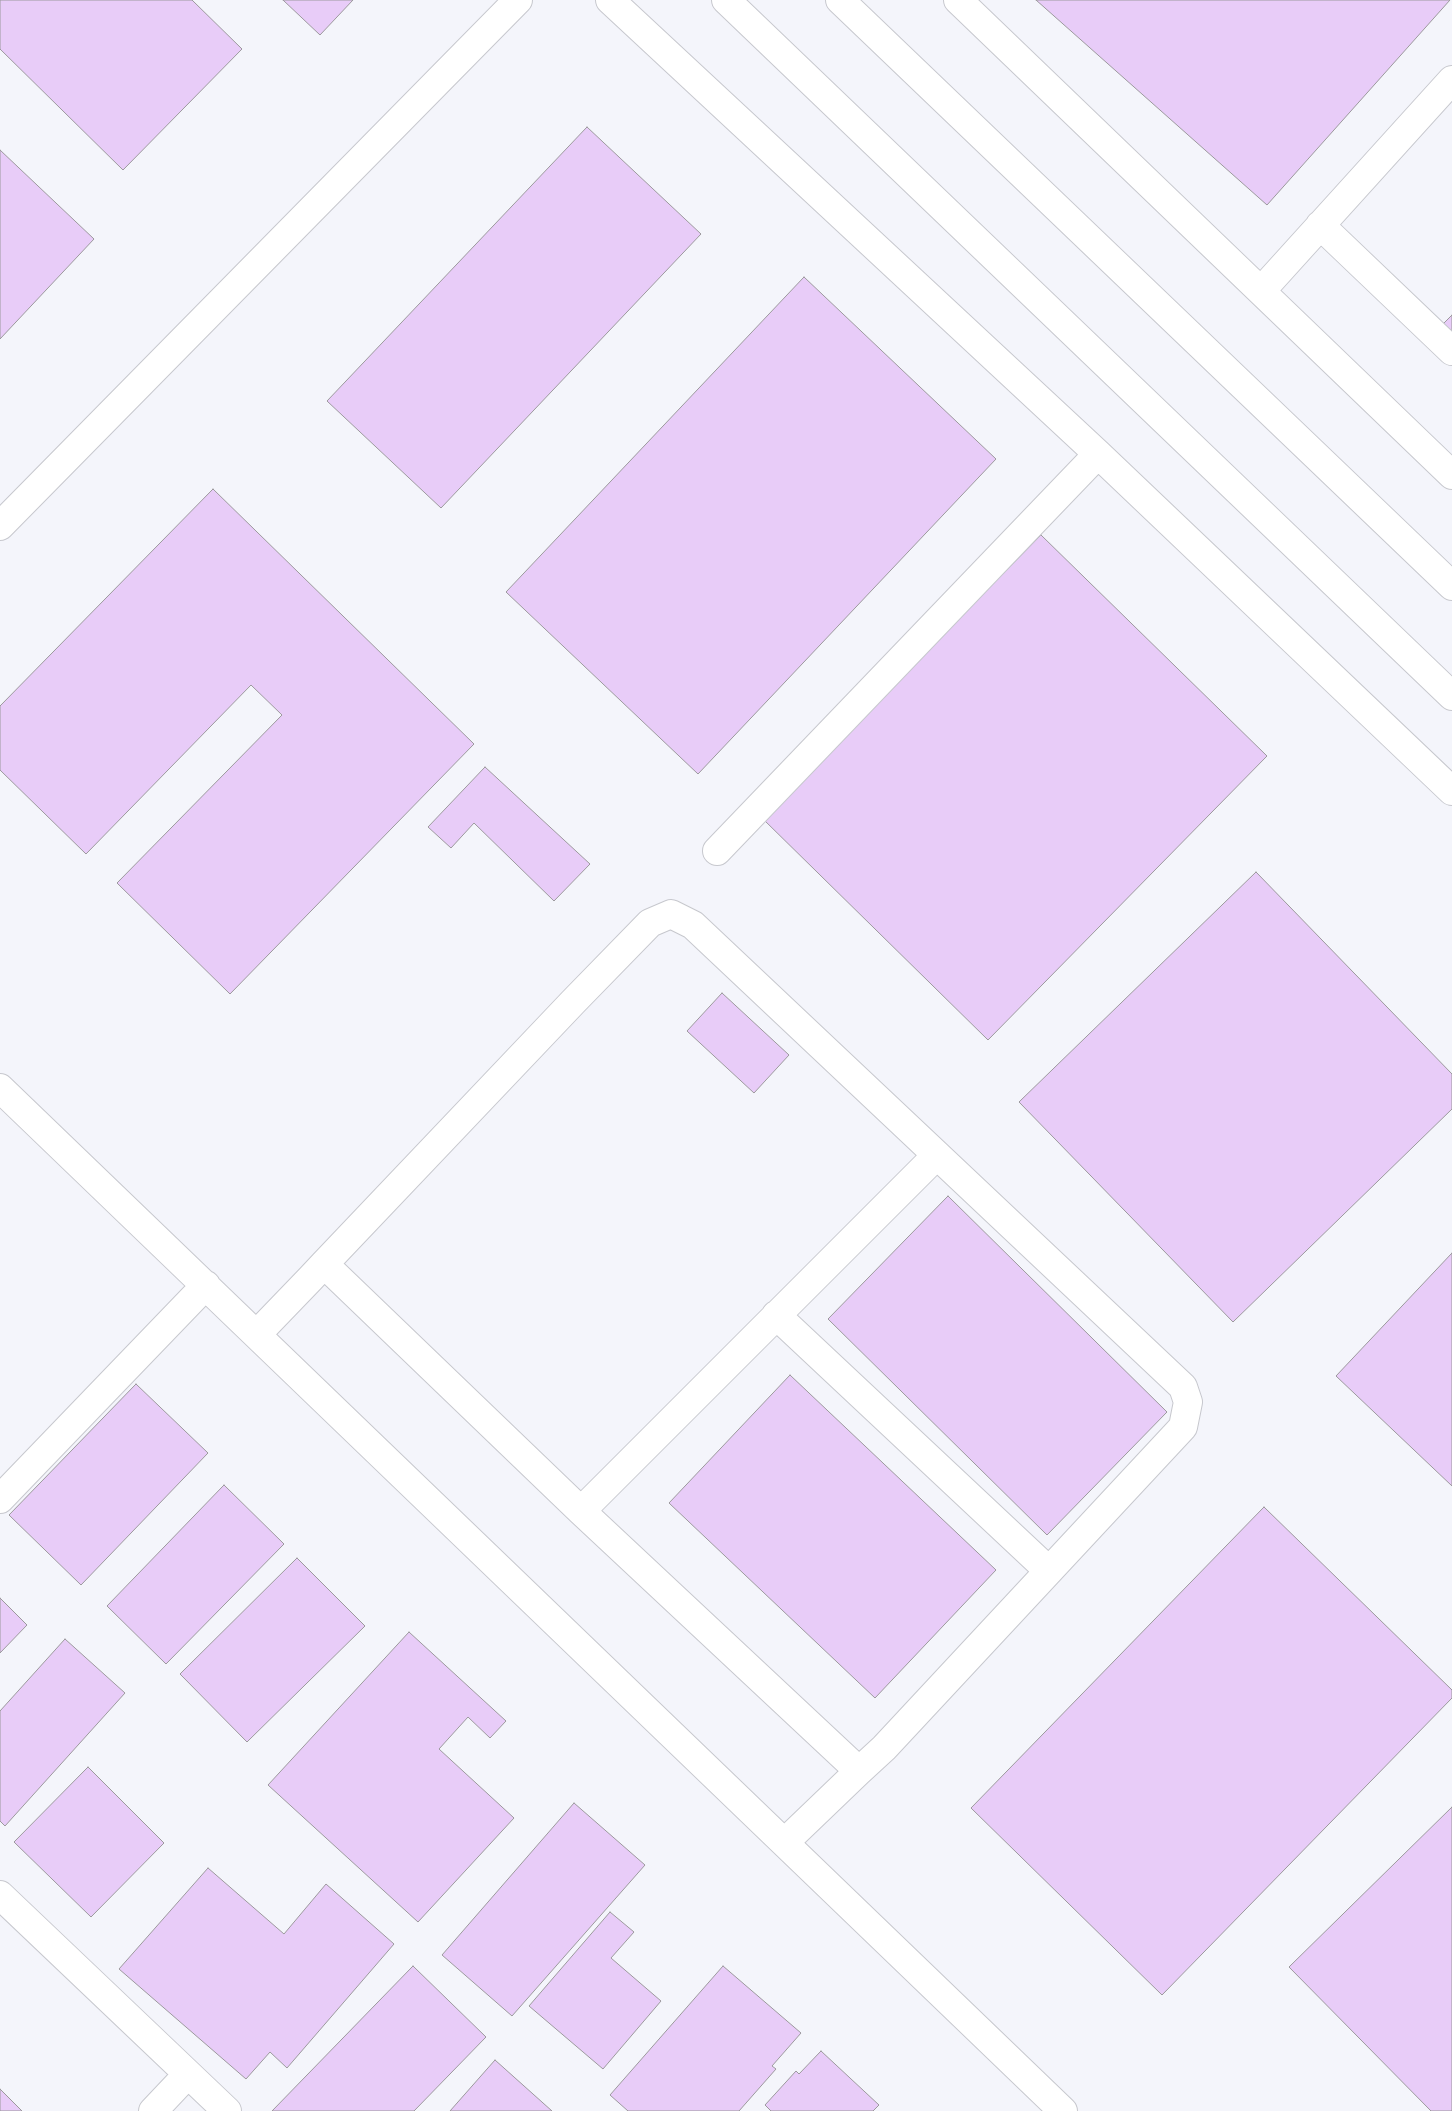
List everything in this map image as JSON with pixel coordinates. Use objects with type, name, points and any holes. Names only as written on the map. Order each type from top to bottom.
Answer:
[{"type":"street","points":[[0,526],[518,0]]},
{"type":"street","points":[[610,0],[1098,454],[1452,791]]},
{"type":"street","points":[[726,0],[1452,696]]},
{"type":"street","points":[[840,0],[1452,586]]},
{"type":"street","points":[[958,0],[1452,475]]},
{"type":"street","points":[[1261,291],[1452,80]]},
{"type":"street","points":[[1320,225],[1452,351]]},
{"type":"street","points":[[717,850],[1098,454]]},
{"type":"street","points":[[257,1334],[650,922],[671,914],[693,925],[1183,1387],[1188,1402],[1183,1427],[884,1748],[785,1842]]},
{"type":"street","points":[[0,1088],[1063,2111]]},
{"type":"street","points":[[581,1511],[937,1155]]},
{"type":"street","points":[[324,1264],[581,1511],[860,1771]]},
{"type":"street","points":[[0,1499],[206,1285]]},
{"type":"street","points":[[776,1315],[1049,1571]]},
{"type":"street","points":[[0,1895],[227,2111]]},
{"type":"street","points":[[152,2111],[188,2074]]},
{"type":"building","points":[[0,0],[192,0],[242,49],[123,170],[0,49]]},
{"type":"building","points":[[283,0],[353,0],[320,35]]},
{"type":"building","points":[[1036,0],[1450,0],[1267,205]]},
{"type":"building","points":[[587,127],[701,234],[441,508],[327,401]]},
{"type":"building","points":[[0,150],[94,239],[0,339]]},
{"type":"building","points":[[804,277],[996,459],[698,774],[506,592]]},
{"type":"building","points":[[1452,315],[1452,333],[1443,324]]},
{"type":"building","points":[[213,489],[474,744],[230,994],[117,883],[282,715],[251,685],[86,854],[0,770],[0,706]]},
{"type":"building","points":[[1041,535],[1267,756],[988,1040],[762,818]]},
{"type":"building","points":[[485,767],[590,864],[554,901],[474,823],[451,848],[428,827]]},
{"type":"building","points":[[1256,872],[1452,1074],[1452,1109],[1233,1322],[1019,1102]]},
{"type":"building","points":[[722,993],[789,1055],[754,1093],[687,1031]]},
{"type":"building","points":[[948,1196],[1167,1412],[1047,1535],[828,1319]]},
{"type":"building","points":[[1452,1253],[1452,1486],[1336,1376]]},
{"type":"building","points":[[790,1375],[996,1570],[875,1698],[669,1503]]},
{"type":"building","points":[[136,1384],[208,1453],[81,1585],[9,1515]]},
{"type":"building","points":[[224,1485],[284,1544],[166,1664],[107,1606]]},
{"type":"building","points":[[1264,1507],[1452,1690],[1452,1698],[1162,1995],[971,1808]]},
{"type":"building","points":[[297,1558],[365,1626],[247,1742],[180,1674]]},
{"type":"building","points":[[0,1598],[27,1625],[0,1653]]},
{"type":"building","points":[[409,1632],[506,1721],[490,1738],[468,1717],[439,1749],[514,1818],[418,1922],[268,1785]]},
{"type":"building","points":[[65,1639],[125,1693],[5,1826],[0,1821],[0,1711]]},
{"type":"building","points":[[88,1767],[164,1843],[91,1917],[14,1842]]},
{"type":"building","points":[[574,1803],[645,1865],[512,2016],[442,1955]]},
{"type":"building","points":[[1452,1807],[1452,2111],[1431,2111],[1289,1967]]},
{"type":"building","points":[[208,1868],[284,1934],[326,1884],[394,1944],[287,2068],[270,2052],[246,2079],[119,1969]]},
{"type":"building","points":[[610,1912],[634,1932],[611,1958],[661,2001],[603,2069],[529,2006]]},
{"type":"building","points":[[413,1966],[486,2037],[414,2111],[272,2111]]},
{"type":"building","points":[[723,1966],[801,2033],[772,2066],[776,2069],[739,2111],[628,2111],[610,2095]]},
{"type":"building","points":[[821,2051],[879,2105],[873,2111],[771,2111],[765,2105],[796,2071],[799,2074]]},
{"type":"building","points":[[495,2060],[552,2111],[450,2111]]},
{"type":"building","points":[[0,2089],[22,2111],[0,2111]]}]
